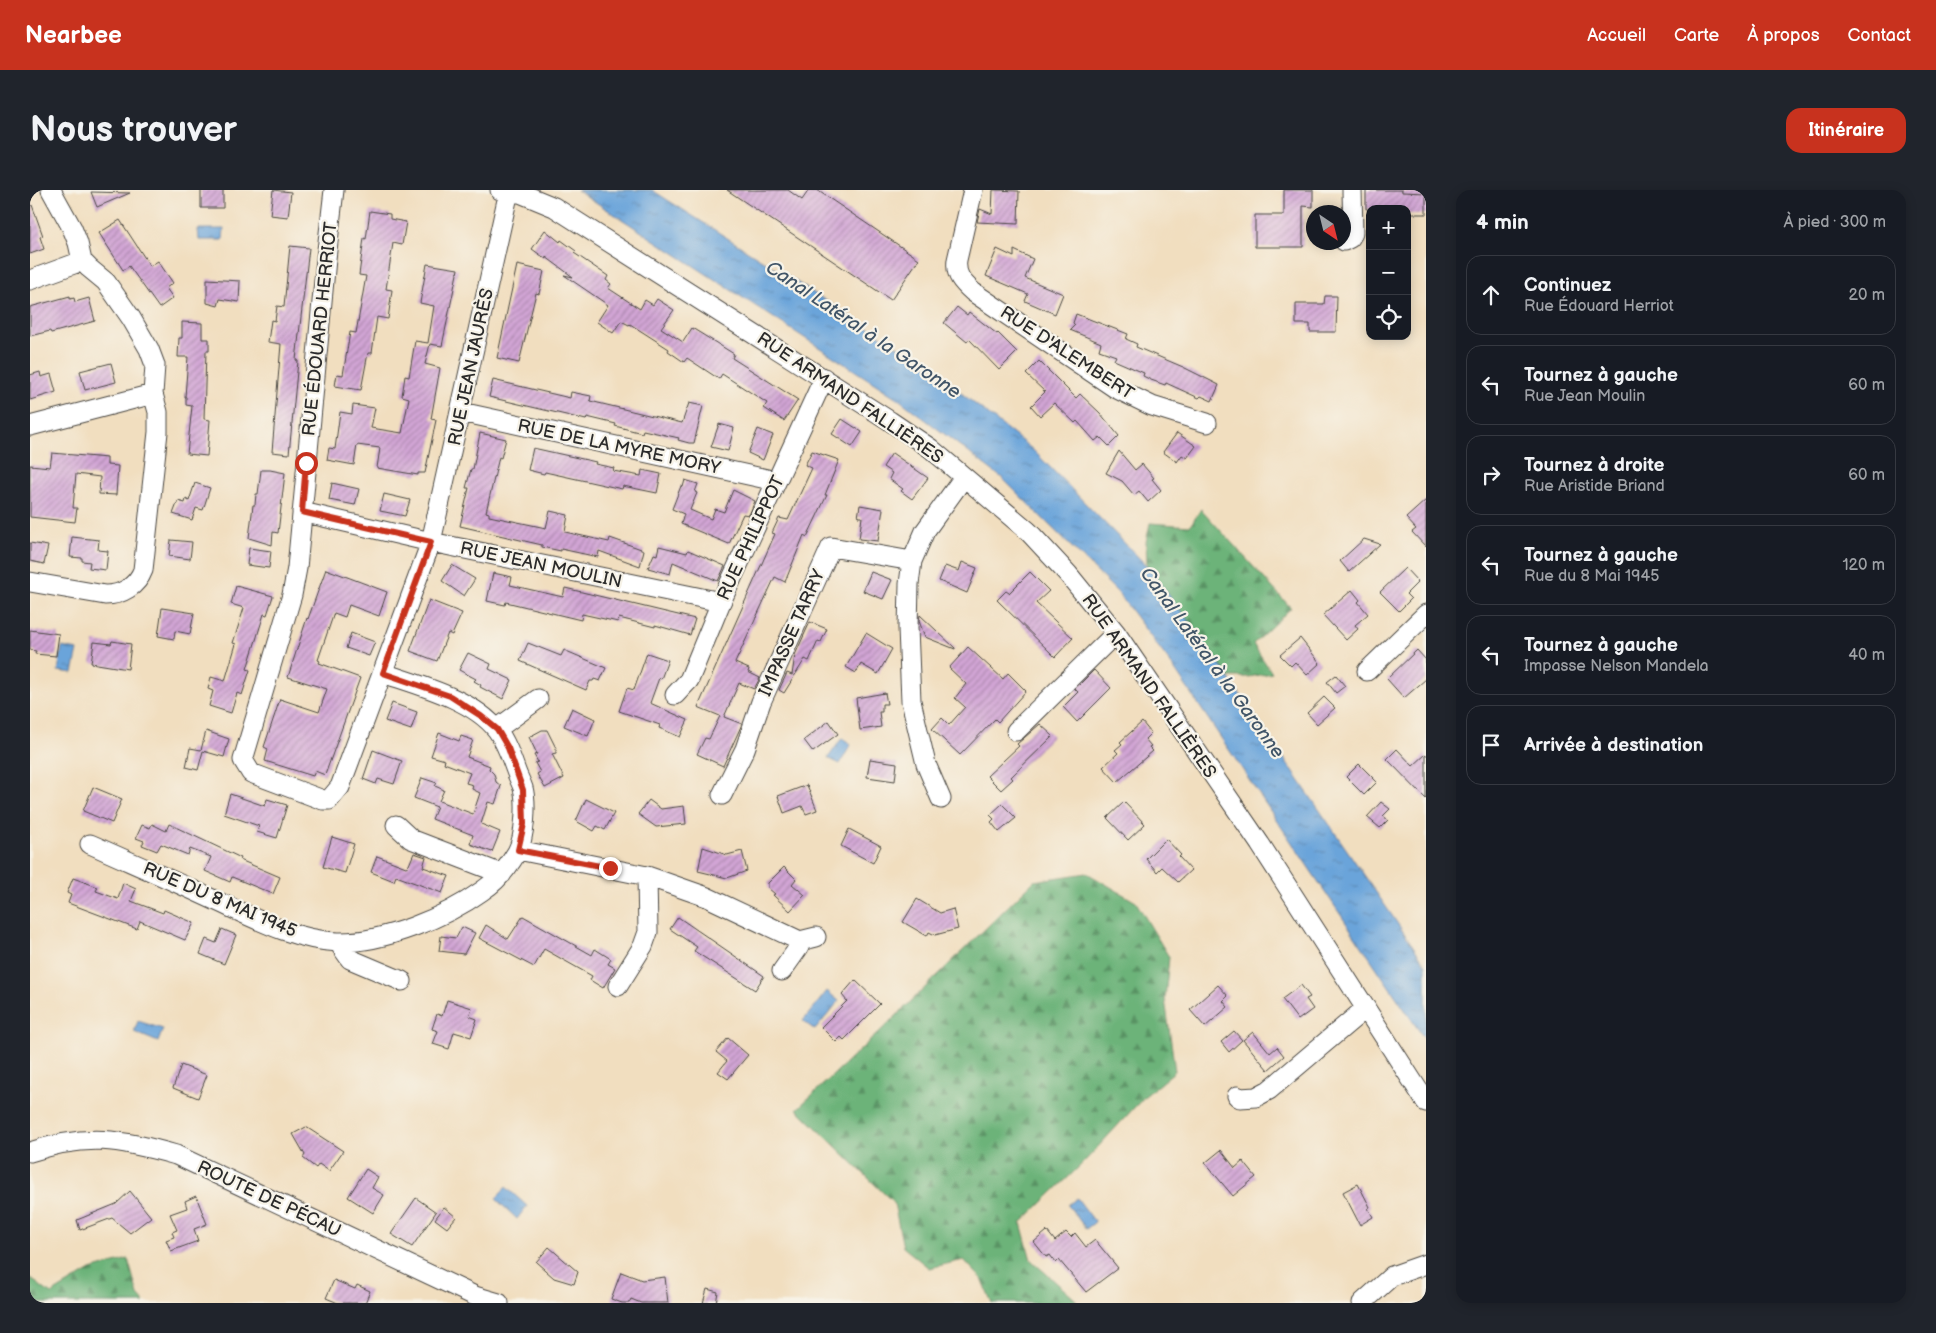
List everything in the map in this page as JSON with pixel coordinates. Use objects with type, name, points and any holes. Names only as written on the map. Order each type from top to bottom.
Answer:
[{"type":"street","points":[[30,582],[96,594],[113,595],[126,591],[135,584],[143,570],[158,432],[158,412],[153,394],[155,364],[149,350],[131,318],[106,282],[82,261],[78,242],[72,228],[51,190]]},
{"type":"street","name":"RUE ÉDOUARD HERRIOT","points":[[329,800],[323,800],[251,774],[243,760],[292,595],[297,568],[334,190]]},
{"type":"street","name":"RUE ARMAND FALLIÈRES","points":[[505,190],[554,206],[824,378],[922,443],[1028,531],[1045,548],[1116,633],[1260,844],[1426,1102]]},
{"type":"street","name":"RUE JEAN JAURÈS","points":[[329,800],[340,787],[431,542],[461,412],[505,190]]},
{"type":"street","name":"RUE D'ALEMBERT","points":[[973,190],[957,260],[956,271],[962,282],[973,292],[1115,388],[1152,406],[1207,423]]},
{"type":"street","points":[[1351,236],[1353,233],[1352,190]]},
{"type":"street","points":[[30,280],[82,261]]},
{"type":"street","name":"RUE PHILIPPOT","points":[[675,695],[689,680],[721,602],[824,378]]},
{"type":"street","points":[[30,426],[153,394]]},
{"type":"street","name":"RUE DE LA MYRE MORY","points":[[461,412],[776,481]]},
{"type":"street","points":[[941,799],[926,764],[911,701],[908,628],[909,584],[912,561],[925,531],[964,478]]},
{"type":"street","name":"RUE JEAN MOULIN","points":[[302,512],[431,542],[721,602]]},
{"type":"street","name":"IMPASSE TARRY","points":[[722,795],[745,750],[761,702],[831,547],[912,561]]},
{"type":"street","points":[[1367,671],[1426,614]]},
{"type":"street","points":[[1016,731],[1116,633]]},
{"type":"street","name":"RUE DU 8 MAI 1945","points":[[90,844],[257,919],[310,939],[338,942],[369,940],[403,931],[460,906],[484,890],[502,874],[518,850],[524,824],[523,790],[508,748],[497,729],[450,696],[383,673]]},
{"type":"street","points":[[497,729],[538,699]]},
{"type":"street","points":[[396,825],[411,839],[502,874]]},
{"type":"street","points":[[518,850],[647,876],[707,897],[808,939],[799,947],[782,972]]},
{"type":"street","points":[[618,986],[643,946],[648,932],[647,876]]},
{"type":"street","points":[[338,942],[350,958],[402,981]]},
{"type":"street","points":[[1237,1096],[1240,1098],[1256,1096],[1270,1090],[1366,1008]]},
{"type":"street","name":"ROUTE DE PÉCAU","points":[[30,1152],[58,1143],[97,1139],[132,1143],[176,1155],[467,1292],[499,1303]]},
{"type":"street","points":[[1362,1303],[1392,1276],[1426,1264]]},
{"type":"green space","points":[[1201,509],[1291,608],[1253,644],[1272,673],[1248,677],[1229,677],[1147,566],[1146,542],[1150,523],[1190,526]]},
{"type":"green space","points":[[1087,873],[1136,902],[1169,957],[1165,999],[1175,1071],[1145,1096],[1083,1163],[1021,1223],[1031,1260],[1076,1300],[1077,1303],[992,1303],[982,1279],[964,1260],[929,1268],[903,1247],[894,1203],[797,1109],[892,1020],[1034,881]]},
{"type":"green space","points":[[128,1259],[138,1295],[145,1303],[30,1303],[30,1278],[51,1294],[91,1270]]},
{"type":"water","name":"Canal Latéral à la Garonne","points":[[577,190],[652,190],[922,362],[1033,450],[1147,566],[1202,639],[1426,965],[1426,1041],[1169,661],[1118,593],[1002,478],[897,398]]},
{"type":"water","points":[[198,229],[224,229],[223,240],[199,240]]},
{"type":"water","points":[[62,647],[78,650],[73,673],[58,671]]},
{"type":"water","points":[[842,738],[851,744],[840,764],[828,758]]},
{"type":"water","points":[[827,991],[839,1001],[815,1030],[803,1021]]},
{"type":"water","points":[[138,1021],[163,1029],[158,1042],[134,1032]]},
{"type":"water","points":[[506,1187],[527,1206],[517,1219],[496,1199]]},
{"type":"water","points":[[1077,1198],[1095,1222],[1086,1229],[1068,1205]]},
{"type":"building","points":[[201,190],[223,190],[223,208],[201,208]]},
{"type":"building","points":[[273,190],[291,192],[288,217],[270,215]]},
{"type":"building","points":[[727,190],[788,190],[802,200],[809,190],[817,190],[919,259],[891,300]]},
{"type":"building","points":[[993,190],[1019,191],[1018,224],[977,222],[980,209],[992,214]]},
{"type":"building","points":[[1284,190],[1313,190],[1313,205],[1303,206],[1303,247],[1255,247],[1255,215],[1284,215]]},
{"type":"building","points":[[1366,190],[1402,190],[1402,192],[1426,193],[1426,214],[1411,214],[1411,205],[1366,205]]},
{"type":"building","points":[[91,192],[130,193],[97,207]]},
{"type":"building","points":[[30,205],[32,205],[43,236],[40,237],[44,249],[30,254]]},
{"type":"building","points":[[370,211],[390,214],[390,219],[406,222],[402,245],[393,243],[386,289],[392,290],[388,319],[377,317],[372,353],[368,353],[361,390],[335,386],[337,374],[343,375],[350,332],[356,333],[366,276],[359,275]]},
{"type":"building","points":[[120,220],[150,266],[158,261],[173,283],[166,288],[173,298],[159,308],[129,266],[123,270],[99,233]]},
{"type":"building","points":[[545,230],[608,276],[606,280],[611,284],[608,288],[640,309],[645,300],[653,305],[657,299],[674,310],[661,328],[683,342],[692,328],[734,354],[732,358],[798,400],[784,421],[764,408],[767,403],[722,374],[719,379],[687,358],[684,362],[668,351],[669,349],[630,324],[621,321],[613,333],[597,322],[608,305],[564,275],[573,277],[532,249]]},
{"type":"building","points":[[290,246],[309,248],[296,360],[298,361],[289,454],[272,452],[281,344],[268,342],[271,320],[275,321],[277,306],[284,307]]},
{"type":"building","points":[[997,249],[1014,257],[1014,250],[1033,259],[1025,278],[1063,294],[1055,314],[1025,301],[1028,294],[986,276]]},
{"type":"building","points":[[427,264],[458,269],[442,346],[430,344],[425,364],[440,368],[431,419],[436,420],[425,473],[418,473],[418,475],[377,468],[380,448],[357,445],[354,465],[327,460],[329,448],[335,449],[340,412],[352,414],[353,405],[375,408],[371,428],[402,433],[409,398],[402,396],[405,376],[409,377],[415,341],[428,343],[434,306],[420,303]]},
{"type":"building","points":[[517,265],[544,271],[539,294],[536,293],[519,363],[497,358]]},
{"type":"building","points":[[207,279],[240,281],[239,302],[220,299],[218,306],[207,303]]},
{"type":"building","points":[[70,296],[70,299],[74,298],[75,302],[89,298],[95,321],[51,333],[50,331],[30,336],[30,307]]},
{"type":"building","points":[[1325,296],[1337,296],[1336,332],[1310,332],[1310,324],[1296,324],[1296,304],[1324,304]]},
{"type":"building","points":[[957,307],[967,315],[969,312],[998,333],[1017,352],[999,370],[969,339],[967,342],[944,323]]},
{"type":"building","points":[[1076,314],[1128,334],[1126,339],[1137,344],[1136,347],[1219,385],[1212,401],[1201,396],[1199,398],[1166,383],[1165,385],[1151,380],[1143,376],[1144,373],[1114,360],[1116,356],[1099,350],[1101,343],[1070,330],[1075,325],[1073,323]]},
{"type":"building","points":[[182,322],[202,323],[202,339],[209,339],[209,351],[206,351],[204,419],[210,420],[207,456],[187,454],[192,406],[186,405],[185,397],[188,357],[178,357],[179,338],[182,338]]},
{"type":"building","points":[[1039,361],[1076,398],[1080,394],[1100,413],[1119,436],[1109,446],[1100,437],[1095,441],[1077,421],[1075,423],[1054,403],[1040,416],[1031,406],[1045,392],[1026,374]]},
{"type":"building","points":[[111,363],[116,382],[85,390],[80,371]]},
{"type":"building","points":[[40,372],[41,377],[51,374],[56,392],[30,400],[30,375]]},
{"type":"building","points":[[493,380],[570,398],[571,392],[591,396],[590,401],[682,423],[689,403],[703,406],[694,443],[689,443],[678,440],[679,438],[643,430],[642,433],[587,417],[586,420],[489,397]]},
{"type":"building","points":[[842,419],[862,432],[852,447],[832,434]]},
{"type":"building","points":[[719,424],[734,428],[728,451],[711,447]]},
{"type":"building","points":[[758,429],[773,435],[763,460],[748,453]]},
{"type":"building","points":[[480,433],[506,439],[501,458],[499,457],[486,512],[489,513],[489,516],[546,528],[550,511],[568,515],[565,532],[609,542],[610,538],[644,550],[640,566],[599,551],[598,557],[561,549],[561,551],[460,526],[469,488],[466,488],[471,469],[473,469]]},
{"type":"building","points":[[1177,433],[1196,446],[1187,458],[1182,455],[1177,462],[1163,452]]},
{"type":"building","points":[[533,448],[596,462],[595,464],[614,468],[613,471],[641,476],[642,470],[661,474],[657,493],[623,486],[622,489],[528,470]]},
{"type":"building","points":[[812,451],[839,460],[825,495],[827,495],[807,537],[804,535],[785,582],[775,577],[735,663],[749,669],[748,672],[760,678],[754,689],[739,683],[724,717],[742,724],[723,766],[697,754],[705,738],[709,739],[720,716],[698,707],[775,534],[772,533],[779,518],[788,520],[812,468],[805,465]]},
{"type":"building","points":[[1119,451],[1135,470],[1142,464],[1161,490],[1148,502],[1139,491],[1134,495],[1122,481],[1106,473]]},
{"type":"building","points":[[52,453],[107,458],[107,465],[118,466],[116,495],[99,494],[100,477],[76,474],[73,508],[77,508],[75,522],[30,517],[30,465],[50,467]]},
{"type":"building","points":[[892,453],[928,478],[912,499],[901,491],[903,489],[889,479],[892,473],[883,467]]},
{"type":"building","points":[[261,470],[285,473],[278,533],[273,532],[272,545],[249,538],[253,505],[255,505],[256,494],[258,494]]},
{"type":"building","points":[[685,480],[698,484],[695,492],[697,493],[690,510],[711,519],[715,509],[724,512],[733,490],[755,501],[749,515],[743,514],[729,544],[681,524],[684,514],[672,509]]},
{"type":"building","points":[[195,483],[210,488],[203,510],[196,508],[192,520],[173,514],[178,501],[185,503],[186,499],[189,501]]},
{"type":"building","points":[[332,483],[359,489],[355,505],[329,500]]},
{"type":"building","points":[[384,494],[410,500],[405,516],[380,511]]},
{"type":"building","points":[[1426,500],[1426,547],[1412,532],[1416,529],[1406,518]]},
{"type":"building","points":[[860,505],[883,509],[878,541],[859,539],[862,517],[858,517]]},
{"type":"building","points":[[72,537],[99,540],[98,550],[108,551],[106,570],[89,568],[90,562],[82,561],[82,558],[70,557]]},
{"type":"building","points":[[1364,539],[1380,544],[1349,572],[1340,561]]},
{"type":"building","points":[[171,540],[192,542],[190,559],[169,556]]},
{"type":"building","points":[[30,543],[48,546],[44,564],[30,561]]},
{"type":"building","points":[[659,546],[687,553],[688,550],[725,566],[718,581],[673,562],[670,574],[648,568],[654,554],[657,555]]},
{"type":"building","points":[[249,548],[271,551],[269,568],[247,565]]},
{"type":"building","points":[[962,562],[977,568],[967,593],[939,581],[945,566],[959,571]]},
{"type":"building","points":[[452,565],[475,579],[464,596],[442,581]]},
{"type":"building","points":[[1405,568],[1418,582],[1406,594],[1411,599],[1399,611],[1380,592]]},
{"type":"building","points":[[326,569],[387,592],[379,616],[349,605],[345,617],[334,613],[318,660],[320,661],[319,663],[360,678],[325,775],[315,771],[313,776],[265,761],[268,749],[264,747],[280,699],[319,712],[327,689],[288,677],[307,618]]},
{"type":"building","points":[[871,572],[892,580],[883,599],[863,591]]},
{"type":"building","points":[[1030,572],[1049,591],[1036,603],[1073,638],[1055,657],[997,600],[1006,591],[1009,593]]},
{"type":"building","points":[[493,573],[512,577],[510,585],[563,597],[565,588],[695,619],[690,635],[655,625],[655,627],[619,618],[618,622],[582,614],[581,620],[506,602],[505,605],[487,601]]},
{"type":"building","points":[[236,586],[273,596],[267,615],[264,614],[247,669],[250,670],[242,695],[237,693],[231,713],[209,706],[213,691],[208,689],[211,677],[225,681],[236,644],[233,643],[244,608],[231,604]]},
{"type":"building","points":[[1352,590],[1360,600],[1358,602],[1368,614],[1355,625],[1358,629],[1346,640],[1323,615]]},
{"type":"building","points":[[429,600],[462,613],[452,635],[448,633],[437,661],[410,651]]},
{"type":"building","points":[[162,608],[194,613],[190,634],[175,631],[174,639],[158,636]]},
{"type":"building","points":[[920,615],[955,649],[925,637],[919,621]]},
{"type":"building","points":[[810,622],[827,629],[821,642],[818,641],[809,661],[805,659],[784,693],[779,690],[787,673],[792,675],[795,655]]},
{"type":"building","points":[[30,630],[59,634],[56,656],[35,654],[36,651],[30,650]]},
{"type":"building","points":[[351,633],[375,642],[369,656],[346,648]]},
{"type":"building","points":[[866,633],[892,649],[878,674],[861,664],[856,673],[846,667]]},
{"type":"building","points":[[1300,638],[1320,663],[1307,675],[1295,662],[1291,666],[1280,655]]},
{"type":"building","points":[[112,641],[131,644],[128,669],[91,663],[94,642],[111,644]]},
{"type":"building","points":[[528,643],[561,656],[564,650],[606,668],[600,681],[594,679],[590,681],[586,690],[520,661]]},
{"type":"building","points":[[968,647],[1003,679],[1008,673],[1026,691],[998,722],[995,719],[960,755],[932,729],[942,718],[949,725],[965,707],[955,698],[966,684],[949,668]]},
{"type":"building","points":[[1417,650],[1426,660],[1426,679],[1404,698],[1387,679]]},
{"type":"building","points":[[468,653],[491,664],[489,669],[512,680],[503,699],[480,687],[481,685],[474,681],[476,679],[459,670]]},
{"type":"building","points":[[647,653],[668,660],[650,703],[688,720],[680,737],[659,728],[660,725],[619,711],[627,688],[634,690]]},
{"type":"building","points":[[1094,670],[1111,688],[1077,722],[1063,707],[1078,692],[1075,689]]},
{"type":"building","points":[[1336,675],[1345,686],[1336,693],[1327,682]]},
{"type":"building","points":[[885,693],[887,704],[882,704],[882,712],[879,712],[881,727],[860,730],[856,698]]},
{"type":"building","points":[[1324,697],[1335,708],[1317,724],[1307,713]]},
{"type":"building","points":[[392,703],[417,712],[411,730],[385,721]]},
{"type":"building","points":[[572,708],[595,719],[588,736],[564,726]]},
{"type":"building","points":[[829,721],[838,734],[813,752],[804,740]]},
{"type":"building","points":[[1142,722],[1151,733],[1145,739],[1153,751],[1117,782],[1103,767],[1118,753],[1115,750],[1122,744],[1120,742]]},
{"type":"building","points":[[1040,724],[1053,736],[1011,777],[1013,779],[1001,790],[987,776],[1019,746],[1017,744]]},
{"type":"building","points":[[542,730],[547,730],[556,748],[556,753],[552,754],[564,778],[545,788],[537,774],[540,772],[535,763],[538,762],[534,755],[537,754],[529,737]]},
{"type":"building","points":[[206,731],[229,739],[224,757],[203,751],[198,770],[186,767],[190,748],[201,750]]},
{"type":"building","points":[[439,733],[459,741],[461,736],[473,740],[467,757],[490,766],[489,769],[494,774],[496,782],[501,786],[495,804],[488,802],[481,824],[500,832],[492,852],[470,844],[473,835],[432,819],[437,807],[414,798],[422,778],[437,783],[435,786],[444,790],[439,801],[473,814],[480,793],[472,789],[473,785],[466,783],[470,773],[444,763],[445,760],[431,756]]},
{"type":"building","points":[[1397,749],[1413,766],[1426,754],[1426,799],[1387,759]]},
{"type":"building","points":[[373,750],[402,761],[394,784],[378,779],[376,784],[363,779]]},
{"type":"building","points":[[870,759],[897,763],[895,781],[867,777]]},
{"type":"building","points":[[1359,764],[1377,782],[1364,795],[1346,777]]},
{"type":"building","points":[[807,785],[817,810],[806,814],[802,806],[784,813],[778,796]]},
{"type":"building","points":[[93,787],[122,799],[112,823],[83,811]]},
{"type":"building","points":[[230,794],[265,806],[267,799],[287,805],[277,838],[257,832],[259,826],[224,814]]},
{"type":"building","points":[[586,799],[614,813],[605,830],[597,826],[594,831],[576,821]]},
{"type":"building","points":[[649,800],[661,809],[684,806],[686,824],[656,827],[638,814]]},
{"type":"building","points":[[1124,802],[1145,824],[1128,840],[1107,818]]},
{"type":"building","points":[[1381,802],[1390,809],[1383,816],[1388,820],[1380,828],[1367,817]]},
{"type":"building","points":[[1002,804],[1016,818],[999,832],[991,822],[994,819],[990,815]]},
{"type":"building","points":[[152,824],[166,831],[169,824],[241,858],[240,860],[280,877],[273,894],[232,877],[230,882],[205,871],[211,857],[190,849],[188,855],[161,844],[157,851],[142,845],[144,841],[136,838],[142,825],[150,828]]},
{"type":"building","points":[[849,829],[881,846],[873,863],[841,846]]},
{"type":"building","points":[[332,837],[354,844],[345,873],[323,867]]},
{"type":"building","points":[[1166,839],[1181,855],[1179,857],[1191,870],[1178,882],[1162,867],[1157,872],[1146,859]]},
{"type":"building","points":[[703,847],[727,855],[742,851],[747,871],[727,878],[698,871]]},
{"type":"building","points":[[414,853],[426,857],[423,867],[449,876],[442,893],[396,876],[394,881],[371,872],[377,856],[406,867],[409,865]]},
{"type":"building","points":[[784,867],[796,879],[792,884],[805,895],[790,911],[768,888],[768,883]]},
{"type":"building","points":[[73,878],[98,887],[96,891],[118,899],[123,883],[136,889],[131,901],[163,913],[164,910],[194,923],[185,940],[140,921],[137,929],[68,903],[71,895],[67,893]]},
{"type":"building","points":[[917,899],[940,913],[953,909],[958,929],[935,935],[929,932],[927,936],[903,922]]},
{"type":"building","points":[[523,916],[592,955],[595,949],[611,959],[608,964],[615,968],[603,988],[590,980],[592,976],[544,949],[534,967],[479,938],[486,925],[508,939]]},
{"type":"building","points":[[678,917],[764,976],[755,990],[694,951],[697,947],[670,929]]},
{"type":"building","points":[[462,927],[475,933],[464,954],[439,951],[441,936],[456,938]]},
{"type":"building","points":[[222,929],[236,935],[224,964],[200,954],[206,939],[216,943]]},
{"type":"building","points":[[855,980],[880,1004],[844,1040],[841,1037],[836,1042],[821,1027],[847,1001],[842,995]]},
{"type":"building","points":[[1218,985],[1228,996],[1223,1001],[1228,1007],[1205,1027],[1190,1010]]},
{"type":"building","points":[[1301,985],[1310,997],[1306,999],[1313,1009],[1298,1020],[1282,999]]},
{"type":"building","points":[[447,1000],[472,1008],[469,1016],[477,1019],[471,1037],[454,1032],[449,1049],[433,1044],[438,1031],[432,1029],[437,1014],[442,1016]]},
{"type":"building","points":[[1234,1031],[1242,1040],[1229,1052],[1221,1042]]},
{"type":"building","points":[[1253,1032],[1270,1053],[1277,1047],[1284,1056],[1268,1070],[1243,1040]]},
{"type":"building","points":[[728,1038],[748,1055],[728,1079],[718,1072],[727,1061],[716,1052]]},
{"type":"building","points":[[181,1065],[207,1075],[198,1098],[173,1088]]},
{"type":"building","points":[[306,1127],[343,1151],[329,1171],[319,1164],[316,1168],[303,1158],[305,1155],[293,1134]]},
{"type":"building","points":[[1221,1150],[1235,1168],[1243,1161],[1256,1177],[1233,1196],[1205,1163]]},
{"type":"building","points":[[366,1169],[378,1177],[372,1188],[384,1195],[373,1213],[348,1197]]},
{"type":"building","points":[[1358,1184],[1373,1217],[1360,1225],[1343,1192]]},
{"type":"building","points":[[130,1191],[151,1217],[130,1233],[112,1218],[80,1230],[77,1220],[116,1204]]},
{"type":"building","points":[[196,1196],[207,1224],[194,1229],[198,1241],[171,1251],[166,1240],[174,1237],[172,1232],[177,1230],[170,1214],[187,1208],[185,1201]]},
{"type":"building","points":[[416,1198],[436,1212],[412,1247],[391,1234]]},
{"type":"building","points":[[444,1207],[456,1217],[447,1228],[435,1219]]},
{"type":"building","points":[[1047,1231],[1055,1241],[1066,1232],[1071,1237],[1075,1233],[1086,1247],[1095,1240],[1118,1268],[1086,1292],[1059,1260],[1056,1263],[1050,1255],[1046,1257],[1034,1242]]},
{"type":"building","points":[[549,1247],[578,1272],[574,1284],[554,1278],[536,1262]]},
{"type":"building","points":[[621,1272],[642,1280],[665,1277],[668,1303],[641,1303],[631,1299],[629,1303],[622,1303],[611,1299]]},
{"type":"building","points":[[334,1280],[355,1289],[357,1285],[370,1291],[365,1303],[338,1303],[326,1298]]},
{"type":"building","points":[[707,1289],[718,1292],[716,1303],[703,1303]]},
{"type":"route","points":[[306,463],[302,512],[431,542],[383,673],[450,696],[497,729],[508,748],[523,790],[524,824],[518,850],[610,868]]}]
